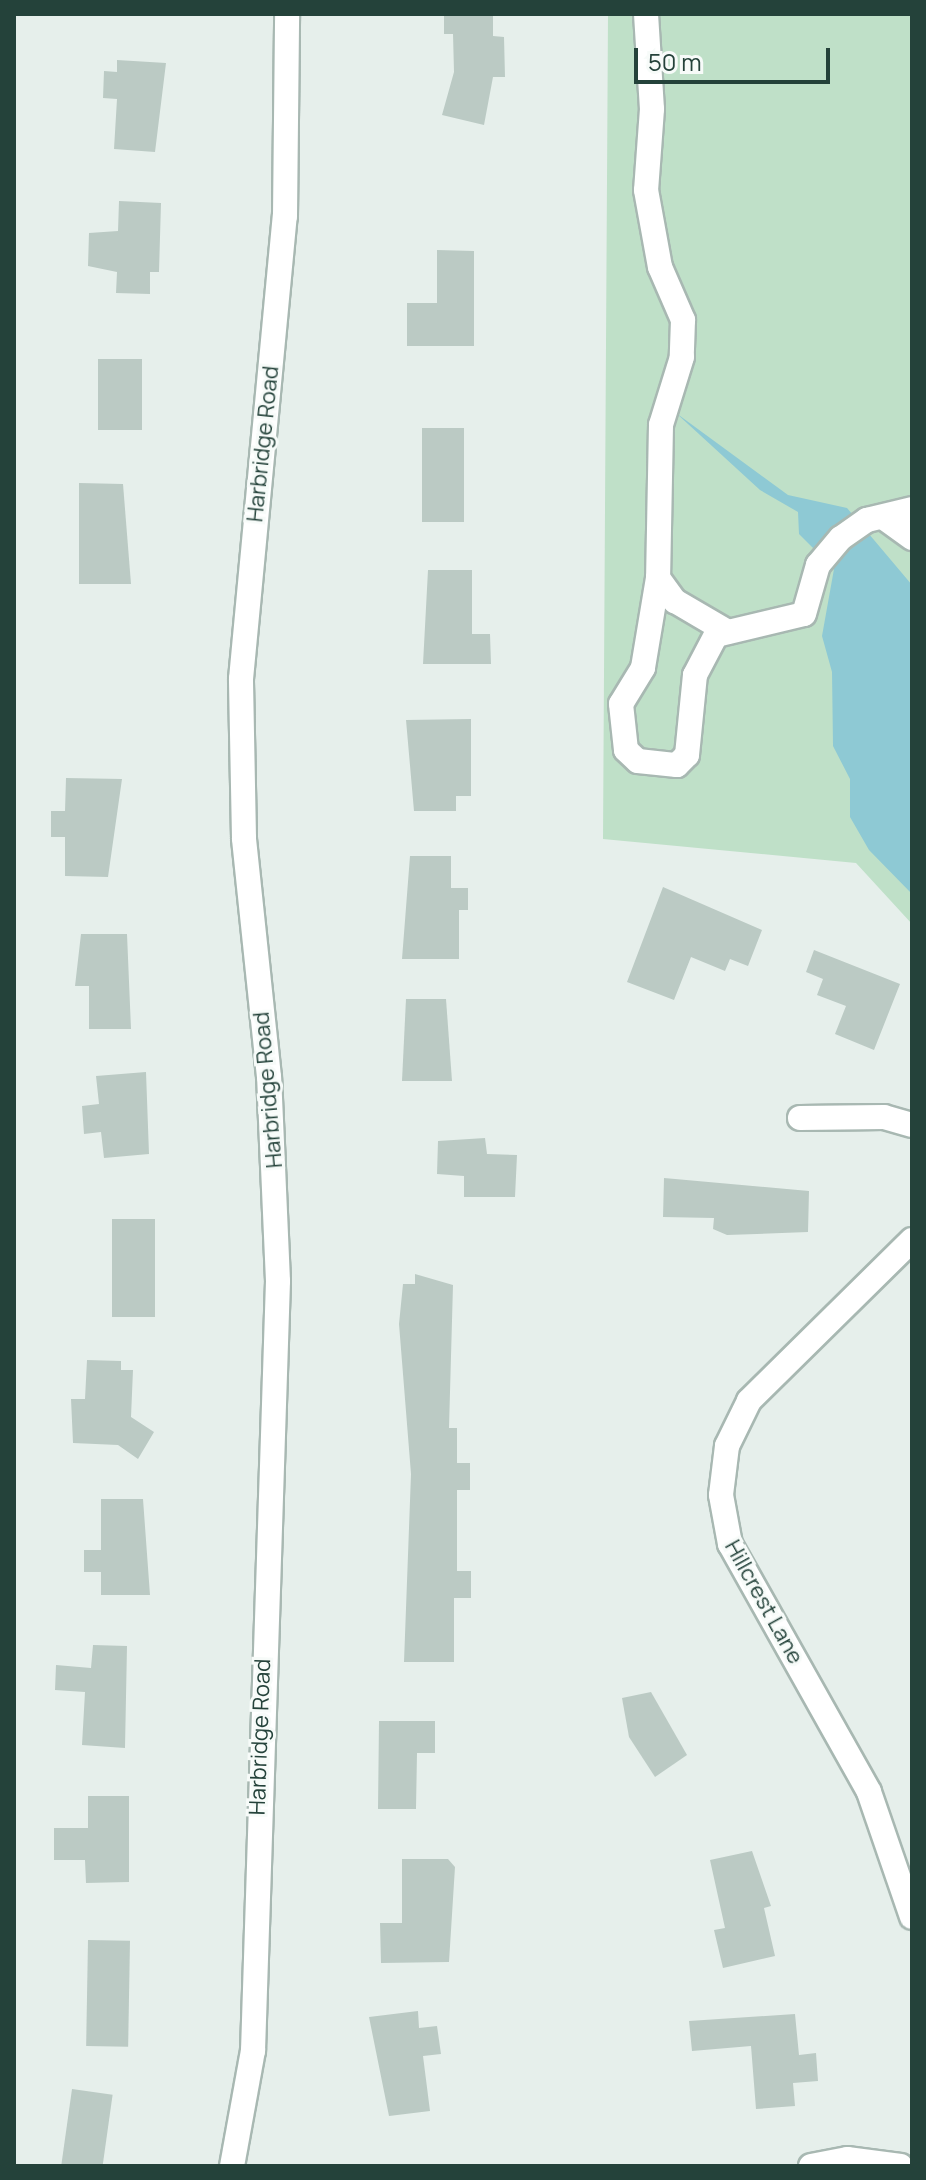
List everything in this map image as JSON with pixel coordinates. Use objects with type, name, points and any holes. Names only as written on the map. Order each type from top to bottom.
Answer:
[{"type":"street","name":"Harbridge Road","points":[[232,2166],[253,2051],[278,1293],[269,1077],[244,838],[241,679],[285,216],[287,14]]},
{"type":"street","points":[[646,14],[652,109],[646,190],[660,267],[683,320],[682,357],[661,425],[658,578],[643,668],[621,704],[626,750],[638,761],[677,765],[687,755],[695,675],[705,650],[728,632],[804,614],[818,565],[875,519],[912,509]]},
{"type":"street","points":[[875,519],[912,538]]},
{"type":"street","points":[[658,578],[675,601],[728,632]]},
{"type":"street","points":[[800,1118],[884,1117],[912,1125]]},
{"type":"street","name":"Hillcrest Lane","points":[[912,1240],[749,1401],[727,1446],[721,1495],[741,1565],[869,1792],[912,1917]]},
{"type":"street","points":[[811,2166],[847,2159],[901,2166]]},
{"type":"green space","points":[[608,14],[912,14],[912,924],[856,863],[603,839]]},
{"type":"water","points":[[676,413],[788,495],[847,508],[912,585],[912,894],[869,850],[850,817],[850,779],[833,746],[832,672],[822,636],[834,569],[799,534],[798,512],[760,490]]},
{"type":"building","points":[[444,14],[493,14],[493,36],[504,37],[505,77],[493,77],[484,125],[442,115],[454,72],[453,34],[444,34]]},
{"type":"building","points":[[117,60],[166,63],[155,152],[114,149],[117,99],[103,98],[104,71],[117,72]]},
{"type":"building","points":[[119,201],[161,203],[159,272],[150,272],[150,294],[116,293],[117,272],[88,266],[89,233],[118,231]]},
{"type":"building","points":[[437,250],[474,251],[474,346],[407,346],[407,303],[437,303]]},
{"type":"building","points":[[98,359],[142,359],[142,430],[98,430]]},
{"type":"building","points":[[422,428],[464,428],[464,522],[422,522]]},
{"type":"building","points":[[79,483],[123,484],[131,584],[79,584]]},
{"type":"building","points":[[428,570],[472,570],[472,634],[490,634],[491,664],[423,664]]},
{"type":"building","points":[[471,719],[471,796],[456,796],[456,811],[414,811],[406,720]]},
{"type":"building","points":[[66,778],[122,779],[108,877],[65,876],[65,837],[51,837],[51,811],[65,811]]},
{"type":"building","points":[[410,856],[451,856],[451,888],[468,888],[468,910],[459,910],[459,959],[402,959]]},
{"type":"building","points":[[663,887],[762,930],[748,966],[730,959],[725,971],[691,957],[674,1000],[627,982]]},
{"type":"building","points":[[81,934],[127,934],[131,1029],[89,1029],[89,986],[75,986]]},
{"type":"building","points":[[814,950],[900,984],[874,1050],[835,1034],[846,1006],[817,995],[823,979],[806,972]]},
{"type":"building","points":[[406,999],[446,999],[452,1081],[402,1081]]},
{"type":"building","points":[[146,1072],[149,1154],[104,1158],[101,1132],[84,1134],[82,1106],[99,1104],[96,1076]]},
{"type":"building","points":[[485,1138],[487,1154],[517,1155],[515,1197],[464,1197],[464,1176],[437,1174],[438,1141]]},
{"type":"building","points":[[664,1178],[809,1191],[808,1232],[727,1235],[713,1229],[714,1218],[663,1217]]},
{"type":"building","points":[[112,1219],[155,1219],[155,1317],[112,1317]]},
{"type":"building","points":[[415,1274],[453,1285],[449,1428],[457,1428],[457,1463],[470,1463],[470,1490],[457,1490],[457,1571],[471,1571],[471,1598],[454,1598],[454,1662],[404,1662],[411,1474],[399,1324],[403,1284],[415,1284]]},
{"type":"building","points":[[87,1360],[121,1361],[121,1370],[133,1370],[131,1417],[154,1432],[138,1459],[118,1445],[73,1443],[71,1399],[85,1399]]},
{"type":"building","points":[[101,1499],[143,1499],[150,1595],[101,1595],[101,1572],[84,1572],[84,1550],[101,1550]]},
{"type":"building","points":[[93,1645],[127,1646],[125,1748],[82,1745],[85,1692],[55,1690],[56,1665],[91,1668]]},
{"type":"building","points":[[651,1692],[687,1755],[655,1777],[629,1737],[622,1698]]},
{"type":"building","points":[[379,1721],[435,1721],[435,1753],[417,1753],[416,1809],[378,1809]]},
{"type":"building","points":[[88,1796],[129,1796],[129,1882],[86,1883],[85,1860],[54,1860],[54,1828],[88,1828]]},
{"type":"building","points":[[752,1851],[771,1906],[764,1908],[775,1956],[723,1968],[714,1930],[725,1928],[710,1860]]},
{"type":"building","points":[[402,1859],[448,1859],[455,1867],[449,1962],[381,1963],[380,1923],[402,1923]]},
{"type":"building","points":[[88,1940],[130,1941],[128,2047],[86,2046]]},
{"type":"building","points":[[418,2011],[419,2028],[437,2026],[441,2054],[423,2056],[430,2111],[389,2116],[369,2017]]},
{"type":"building","points":[[795,2014],[799,2055],[816,2053],[818,2081],[793,2083],[795,2106],[756,2109],[751,2046],[692,2051],[689,2021]]},
{"type":"building","points":[[72,2089],[113,2095],[103,2166],[61,2166]]}]
